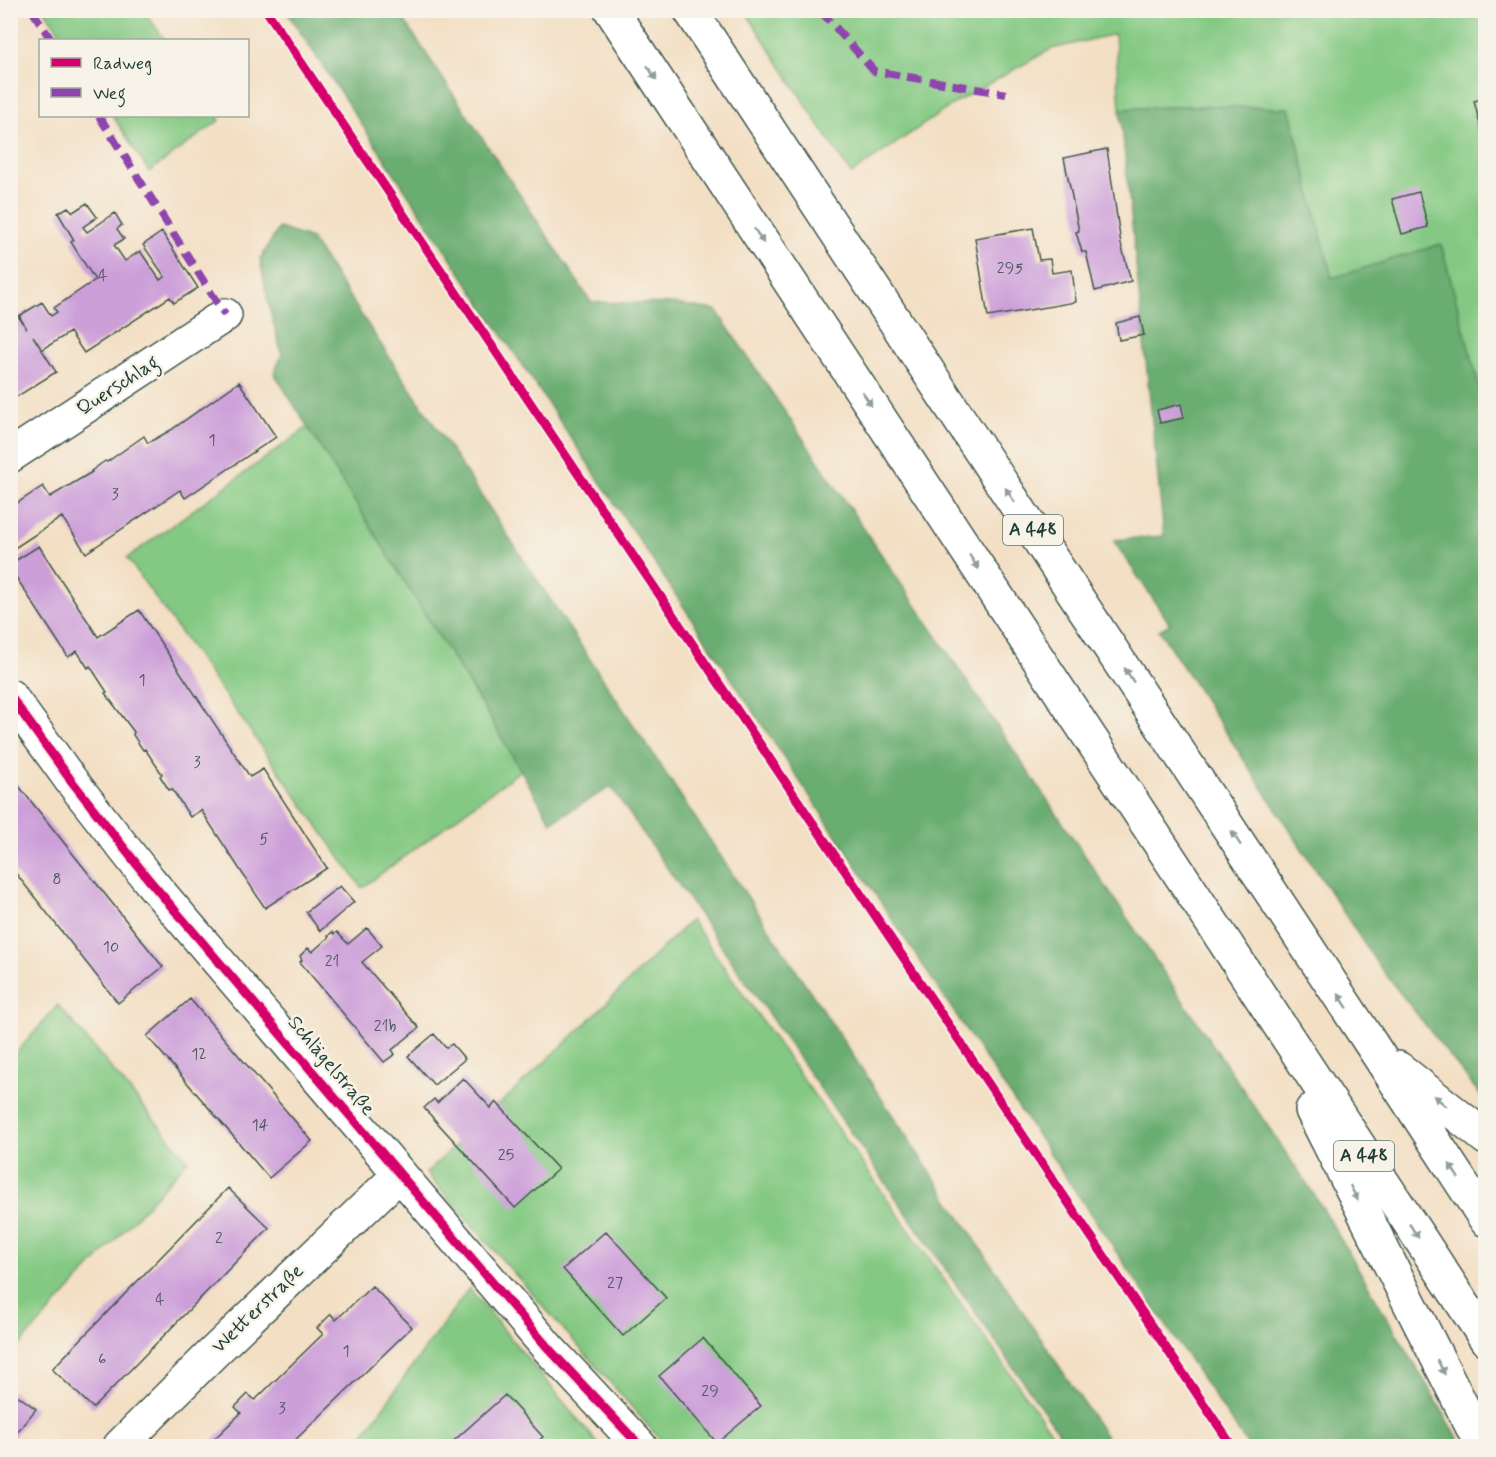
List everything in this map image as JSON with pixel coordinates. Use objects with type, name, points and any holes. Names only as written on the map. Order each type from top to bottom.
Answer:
[{"type":"main road","name":"A 448","points":[[690,10],[1375,1050],[1485,1221]]},
{"type":"main road","name":"A 448","points":[[613,15],[1485,1339]]},
{"type":"main road","name":"Querschlag","points":[[10,456],[225,315]]},
{"type":"main road","name":"Schlägelstraße","points":[[10,696],[149,880],[549,1349],[640,1446]]},
{"type":"main road","points":[[1243,972],[1482,1446]]},
{"type":"main road","points":[[1375,1050],[1485,1138]]},
{"type":"main road","name":"Wetterstraße","points":[[120,1446],[212,1353],[399,1175]]},
{"type":"green space","points":[[45,11],[144,11],[164,39],[64,39]]},
{"type":"green space","points":[[286,11],[398,11],[591,302],[675,304],[716,310],[1317,1199],[1463,1446],[1248,1446],[974,1042]]},
{"type":"green space","points":[[745,11],[1485,11],[1485,409],[1441,244],[1332,279],[1289,108],[1193,106],[1120,109],[1115,34],[1051,49],[958,101],[851,174]]},
{"type":"green space","points":[[1193,106],[1289,108],[1332,278],[1441,244],[1485,409],[1485,1101],[1376,962],[1159,630],[1170,624],[1113,540],[1164,536],[1120,109]]},
{"type":"green space","points":[[114,117],[217,117],[220,120],[149,172]]},
{"type":"green space","points":[[279,228],[311,239],[1112,1446],[1068,1446],[611,787],[551,822],[489,716],[274,373],[282,355],[268,302],[260,259]]},
{"type":"green space","points":[[308,427],[521,770],[362,888],[127,558]]},
{"type":"green space","points":[[691,920],[1061,1446],[666,1446],[426,1173],[578,1031]]},
{"type":"green space","points":[[58,1005],[188,1160],[15,1350],[10,1346],[11,1059]]},
{"type":"green space","points":[[469,1288],[600,1446],[355,1446]]},
{"type":"building","points":[[1485,98],[1485,131],[1482,132],[1474,101]]},
{"type":"building","points":[[1107,149],[1121,244],[1131,281],[1095,291],[1086,252],[1082,252],[1076,232],[1079,231],[1064,158]]},
{"type":"building","points":[[1419,192],[1428,227],[1402,234],[1392,199]]},
{"type":"building","points":[[87,203],[97,217],[83,227],[87,232],[115,213],[122,225],[117,229],[124,239],[114,245],[125,261],[140,251],[160,280],[165,277],[143,245],[162,232],[198,288],[174,303],[170,297],[84,353],[70,332],[42,350],[33,336],[56,372],[10,401],[10,317],[16,313],[27,329],[19,316],[42,302],[51,316],[57,312],[54,308],[95,280],[71,242],[74,240],[58,213],[68,207],[73,212]]},
{"type":"building","points":[[1033,228],[1039,260],[1050,259],[1052,273],[1072,270],[1076,302],[988,317],[975,238]]},
{"type":"building","points":[[1140,317],[1144,335],[1119,340],[1116,323]]},
{"type":"building","points":[[239,382],[276,437],[185,498],[180,490],[86,553],[62,517],[10,551],[10,508],[43,486],[50,497],[92,472],[144,436],[148,443],[171,430]]},
{"type":"building","points":[[1181,404],[1184,418],[1160,423],[1157,410]]},
{"type":"building","points":[[39,546],[98,637],[139,610],[250,777],[263,769],[327,868],[265,908],[201,810],[190,817],[172,789],[169,790],[160,776],[162,774],[105,693],[107,692],[90,666],[88,668],[77,651],[68,657],[10,568],[10,564]]},
{"type":"building","points":[[10,775],[163,967],[118,1003],[10,866]]},
{"type":"building","points":[[340,886],[354,902],[320,931],[306,912]]},
{"type":"building","points":[[367,928],[382,946],[362,962],[419,1028],[392,1050],[395,1054],[384,1062],[300,962],[302,960],[300,956],[308,948],[312,952],[332,932],[334,934],[337,932],[348,944]]},
{"type":"building","points":[[190,999],[312,1141],[269,1178],[147,1036]]},
{"type":"building","points":[[434,1034],[446,1048],[452,1044],[465,1059],[434,1085],[408,1056]]},
{"type":"building","points":[[463,1078],[491,1108],[496,1102],[558,1169],[515,1208],[424,1108],[434,1099],[437,1103]]},
{"type":"building","points":[[228,1188],[269,1228],[93,1408],[52,1369]]},
{"type":"building","points":[[606,1231],[666,1298],[623,1336],[563,1269]]},
{"type":"building","points":[[372,1286],[412,1327],[289,1446],[207,1446],[241,1413],[235,1407],[248,1394],[255,1400],[323,1334],[317,1328],[331,1314],[336,1320]]},
{"type":"building","points":[[703,1338],[761,1406],[717,1443],[659,1376]]},
{"type":"building","points":[[10,1390],[36,1409],[10,1441]]},
{"type":"building","points":[[505,1395],[543,1437],[533,1446],[448,1446]]},
{"type":"marked path","points":[[32,10],[50,39]]},
{"type":"marked path","points":[[820,10],[874,71],[1006,94]]},
{"type":"marked path","points":[[100,117],[225,315]]},
{"type":"cycle path","points":[[266,10],[1232,1446]]},
{"type":"cycle path","points":[[10,696],[70,779],[149,880],[549,1349],[640,1446]]}]
